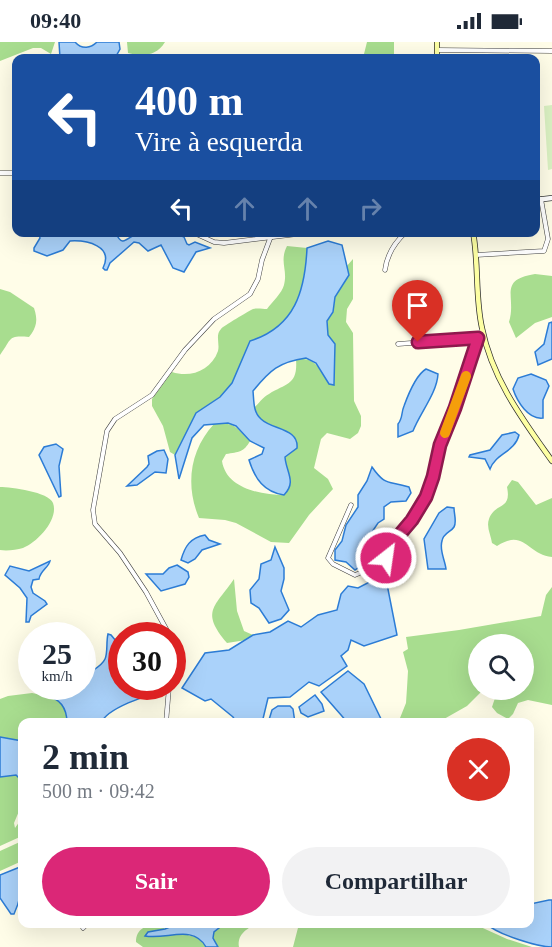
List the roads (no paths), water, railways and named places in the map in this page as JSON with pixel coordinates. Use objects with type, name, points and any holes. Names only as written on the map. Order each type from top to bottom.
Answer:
[{"type":"main road","points":[[437,42],[437,54]]},
{"type":"main road","points":[[474,237],[482,329],[503,387],[552,461]]},
{"type":"street","points":[[437,50],[552,51]]},
{"type":"street","points":[[476,255],[544,250],[548,239],[540,208]]},
{"type":"street","points":[[204,237],[219,243],[264,237]]},
{"type":"street","points":[[163,622],[147,592],[120,553],[95,524],[93,510],[107,431],[111,423],[119,416],[152,394],[185,350],[214,319],[250,294],[258,279],[271,237]]},
{"type":"street","points":[[385,270],[388,254],[401,237]]},
{"type":"street","points":[[351,505],[330,554],[329,562],[355,576],[384,562],[393,543],[412,520],[426,497],[440,445],[482,329]]},
{"type":"street","points":[[398,344],[478,338]]},
{"type":"street","points":[[166,718],[168,700]]},
{"type":"water","points":[[59,42],[75,42],[86,47],[97,42],[119,42],[120,49],[117,54],[60,54]]},
{"type":"water","points":[[40,237],[118,237],[123,241],[131,237],[184,237],[189,245],[195,242],[210,248],[196,252],[184,272],[173,268],[161,245],[148,251],[139,243],[134,242],[110,263],[107,270],[103,268],[105,254],[91,243],[70,241],[63,250],[47,256],[34,251]]},
{"type":"water","points":[[328,241],[342,245],[349,275],[335,297],[333,312],[327,321],[328,335],[335,344],[334,385],[329,384],[316,363],[306,358],[276,368],[253,391],[254,406],[258,416],[266,423],[289,433],[296,441],[297,448],[285,457],[290,481],[288,490],[284,495],[271,491],[261,484],[249,460],[262,454],[264,448],[250,441],[236,426],[228,423],[204,425],[192,438],[179,479],[175,455],[196,413],[220,397],[232,383],[250,341],[278,327],[287,317],[300,293],[304,279],[307,248]]},
{"type":"water","points":[[552,322],[552,359],[538,365],[535,352],[544,344],[549,323]]},
{"type":"water","points":[[426,369],[438,374],[435,388],[413,431],[398,437],[398,424],[408,396],[416,380]]},
{"type":"water","points":[[531,374],[546,380],[549,386],[543,400],[543,418],[528,413],[520,404],[513,389],[518,378]]},
{"type":"water","points":[[515,432],[519,435],[517,441],[496,460],[490,469],[485,459],[469,457],[490,450],[502,435]]},
{"type":"water","points":[[56,444],[63,449],[59,466],[61,496],[59,497],[39,455],[44,447]]},
{"type":"water","points":[[164,450],[168,459],[166,473],[155,472],[137,485],[127,486],[147,467],[148,456]]},
{"type":"water","points":[[372,467],[384,480],[409,487],[411,493],[406,501],[391,502],[384,507],[384,519],[378,523],[370,535],[365,537],[364,541],[376,560],[374,564],[362,571],[358,568],[355,570],[346,562],[335,560],[335,550],[342,541],[346,525],[358,507],[358,495]]},
{"type":"water","points":[[447,507],[454,508],[455,525],[444,536],[441,544],[446,569],[428,569],[424,539],[439,513]]},
{"type":"water","points":[[205,535],[209,540],[220,544],[202,550],[195,559],[188,563],[181,560],[189,543]]},
{"type":"water","points":[[275,547],[284,568],[281,591],[289,610],[281,619],[269,623],[259,608],[251,603],[250,590],[259,579],[261,564],[271,560]]},
{"type":"water","points":[[50,561],[39,579],[33,580],[31,587],[33,593],[47,604],[31,616],[29,622],[26,622],[27,598],[20,588],[5,575],[10,566],[29,571]]},
{"type":"water","points":[[177,565],[188,572],[189,577],[185,584],[161,591],[146,574],[163,574],[169,568]]},
{"type":"water","points":[[385,574],[397,635],[364,646],[351,640],[348,650],[341,656],[347,666],[319,686],[309,682],[290,697],[268,698],[263,718],[234,718],[211,699],[205,701],[186,690],[186,682],[205,653],[229,650],[253,635],[270,632],[288,621],[301,627],[318,615],[337,610],[341,594],[348,586],[358,588]]},
{"type":"water","points":[[108,634],[108,700],[136,700],[119,707],[104,718],[67,718],[64,708],[57,700],[96,700],[96,668],[105,659]]},
{"type":"water","points":[[348,671],[364,684],[381,718],[344,718],[321,692]]},
{"type":"water","points":[[315,695],[324,711],[308,717],[301,713],[299,707]]},
{"type":"water","points":[[278,706],[290,706],[293,709],[294,718],[270,718],[272,710]]},
{"type":"water","points":[[0,737],[18,740],[18,777],[16,775],[0,777]]},
{"type":"water","points":[[18,868],[18,903],[14,914],[11,914],[0,898],[0,875]]},
{"type":"water","points":[[552,900],[552,947],[518,939],[492,928],[534,928],[534,903]]},
{"type":"water","points":[[219,928],[214,932],[213,938],[218,947],[206,947],[201,940],[187,934],[145,936],[148,932],[165,929]]}]
